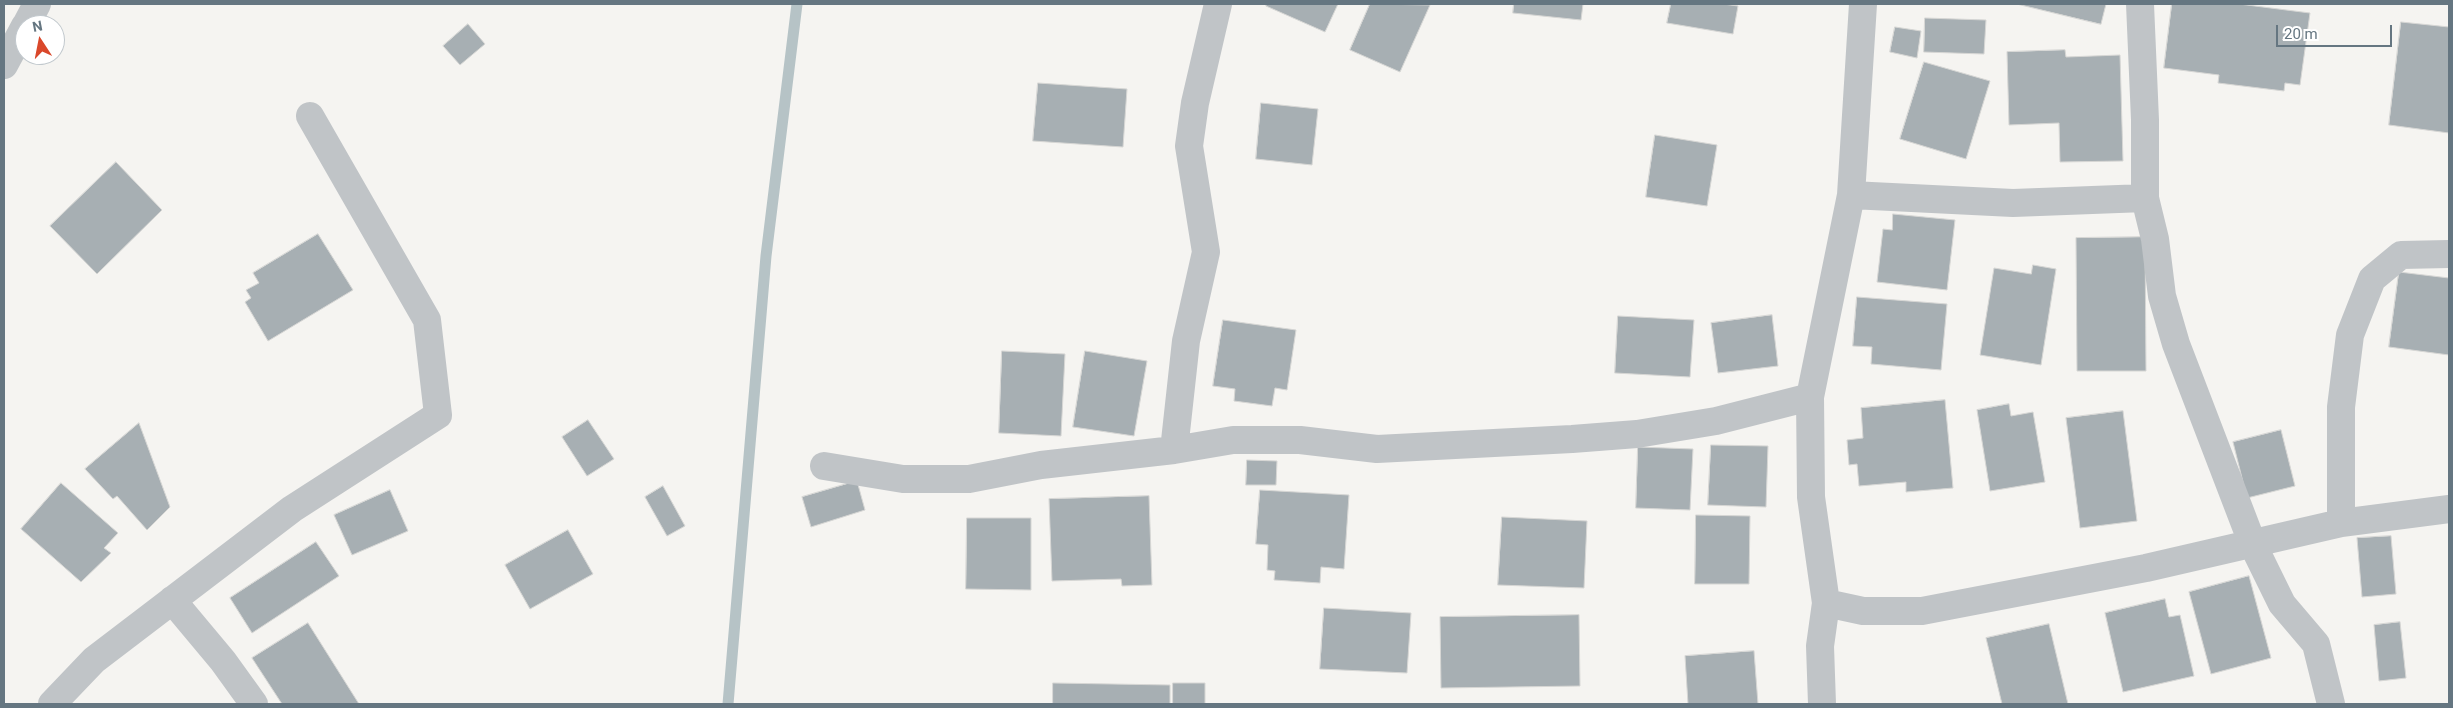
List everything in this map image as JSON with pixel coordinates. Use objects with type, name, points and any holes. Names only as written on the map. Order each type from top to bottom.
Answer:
[{"type":"street","points":[[31,15],[37,4]]},
{"type":"street","points":[[1174,450],[1186,341],[1206,252],[1189,146],[1195,103],[1218,4]]},
{"type":"street","points":[[1822,704],[1820,646],[1826,602],[1811,497],[1810,397],[1851,194],[1863,4]]},
{"type":"street","points":[[2140,4],[2146,198],[2155,239],[2162,296],[2176,344],[2253,545],[2282,604],[2316,644],[2331,704]]},
{"type":"street","points":[[4,65],[15,45]]},
{"type":"street","points":[[52,704],[94,660],[292,509],[438,415],[427,320],[310,116]]},
{"type":"street","points":[[1851,194],[2013,203],[2146,198]]},
{"type":"street","points":[[2341,523],[2341,407],[2350,336],[2372,279],[2400,255],[2449,254]]},
{"type":"street","points":[[824,466],[903,479],[969,479],[1041,465],[1174,450],[1233,440],[1300,440],[1378,449],[1637,434],[1716,421],[1810,397]]},
{"type":"street","points":[[1826,602],[1863,611],[1922,611],[2253,545],[2341,523],[2449,509]]},
{"type":"street","points":[[172,600],[223,661],[254,704]]},
{"type":"building","points":[[1267,4],[1338,4],[1325,32],[1266,6]]},
{"type":"building","points":[[1370,4],[1430,5],[1400,72],[1350,50]]},
{"type":"building","points":[[1514,4],[1583,4],[1581,20],[1513,13]]},
{"type":"building","points":[[1671,4],[1723,4],[1738,6],[1733,34],[1667,23]]},
{"type":"building","points":[[2017,4],[2106,4],[2101,24]]},
{"type":"building","points":[[2172,4],[2239,4],[2310,13],[2300,85],[2285,83],[2284,91],[2218,83],[2219,75],[2164,68]]},
{"type":"building","points":[[1925,18],[1986,20],[1984,54],[1924,52]]},
{"type":"building","points":[[2401,22],[2449,27],[2449,133],[2389,125]]},
{"type":"building","points":[[468,24],[485,44],[460,65],[443,46]]},
{"type":"building","points":[[1895,27],[1921,31],[1917,58],[1890,52]]},
{"type":"building","points":[[2065,50],[2066,57],[2120,55],[2123,161],[2060,162],[2059,123],[2009,125],[2007,52]]},
{"type":"building","points":[[1924,62],[1990,81],[1966,159],[1900,139]]},
{"type":"building","points":[[1038,83],[1127,89],[1123,147],[1033,141]]},
{"type":"building","points":[[1261,103],[1318,109],[1312,165],[1256,159]]},
{"type":"building","points":[[1655,135],[1717,145],[1707,206],[1646,197]]},
{"type":"building","points":[[116,162],[162,210],[97,274],[50,226]]},
{"type":"building","points":[[1893,214],[1955,220],[1947,290],[1877,282],[1883,229],[1892,230]]},
{"type":"building","points":[[318,234],[353,290],[268,341],[245,302],[251,298],[246,290],[259,283],[253,273]]},
{"type":"building","points":[[2145,237],[2146,371],[2077,371],[2076,238]]},
{"type":"building","points":[[2033,265],[2056,269],[2041,365],[1980,355],[1994,268],[2031,274]]},
{"type":"building","points":[[2399,272],[2449,278],[2449,355],[2389,347]]},
{"type":"building","points":[[1857,297],[1947,304],[1941,370],[1871,364],[1872,347],[1853,346]]},
{"type":"building","points":[[1772,315],[1778,366],[1718,373],[1711,323]]},
{"type":"building","points":[[1618,316],[1694,320],[1690,377],[1615,373]]},
{"type":"building","points":[[1223,320],[1296,330],[1287,390],[1275,388],[1272,406],[1234,401],[1235,389],[1213,386]]},
{"type":"building","points":[[1002,351],[1065,354],[1061,436],[999,433]]},
{"type":"building","points":[[1085,351],[1147,361],[1134,436],[1073,427]]},
{"type":"building","points":[[1945,400],[1953,488],[1906,492],[1906,482],[1859,486],[1857,464],[1849,465],[1847,440],[1863,438],[1861,408]]},
{"type":"building","points":[[2009,404],[2011,416],[2033,412],[2045,482],[1990,491],[1977,410]]},
{"type":"building","points":[[2123,411],[2137,521],[2080,528],[2066,418]]},
{"type":"building","points":[[588,420],[614,459],[587,476],[562,437]]},
{"type":"building","points":[[139,423],[170,507],[147,530],[117,496],[113,499],[85,469]]},
{"type":"building","points":[[2281,430],[2295,486],[2247,498],[2233,442]]},
{"type":"building","points":[[1711,445],[1768,446],[1766,507],[1708,505]]},
{"type":"building","points":[[1638,447],[1693,449],[1690,510],[1636,508]]},
{"type":"building","points":[[1247,460],[1277,461],[1276,485],[1246,485]]},
{"type":"building","points":[[857,481],[865,510],[811,527],[802,497]]},
{"type":"building","points":[[61,483],[118,533],[104,548],[111,553],[81,582],[21,529]]},
{"type":"building","points":[[663,486],[685,526],[667,536],[645,497]]},
{"type":"building","points":[[390,490],[408,531],[352,555],[334,515]]},
{"type":"building","points":[[1260,490],[1349,495],[1344,569],[1321,567],[1320,583],[1274,580],[1275,571],[1267,570],[1268,545],[1256,544]]},
{"type":"building","points":[[1149,496],[1152,585],[1122,586],[1121,579],[1052,581],[1049,499]]},
{"type":"building","points":[[1696,515],[1750,516],[1749,584],[1695,584]]},
{"type":"building","points":[[1502,517],[1587,521],[1584,588],[1498,585]]},
{"type":"building","points":[[967,518],[1031,518],[1031,590],[966,589]]},
{"type":"building","points":[[568,530],[593,574],[530,609],[505,565]]},
{"type":"building","points":[[2391,536],[2396,594],[2362,597],[2357,538]]},
{"type":"building","points":[[316,542],[339,576],[252,633],[230,598]]},
{"type":"building","points":[[2249,576],[2271,658],[2211,674],[2189,592]]},
{"type":"building","points":[[2165,599],[2169,617],[2180,615],[2194,676],[2123,692],[2105,613]]},
{"type":"building","points":[[1324,608],[1411,613],[1407,673],[1320,669]]},
{"type":"building","points":[[1579,615],[1580,686],[1441,688],[1440,617]]},
{"type":"building","points":[[2400,622],[2406,678],[2379,681],[2374,625]]},
{"type":"building","points":[[308,623],[359,704],[282,704],[252,658]]},
{"type":"building","points":[[2049,624],[2068,704],[2002,704],[1986,638]]},
{"type":"building","points":[[1754,651],[1758,704],[1688,704],[1685,656]]},
{"type":"building","points":[[1053,683],[1170,685],[1170,704],[1053,704]]},
{"type":"building","points":[[1173,683],[1205,683],[1205,704],[1173,704]]},
{"type":"waterway","points":[[728,704],[766,256],[797,4]]}]
